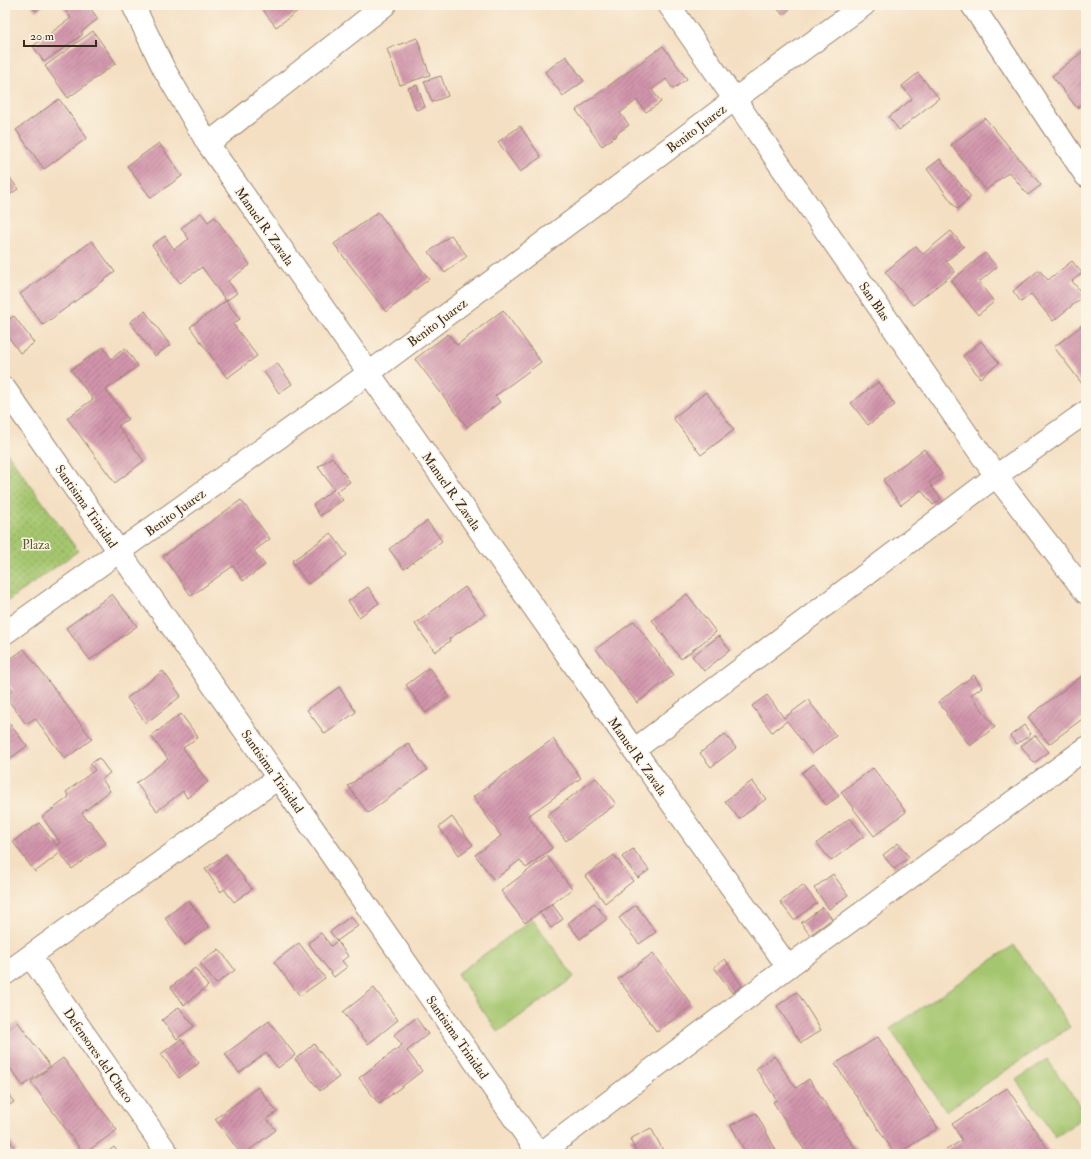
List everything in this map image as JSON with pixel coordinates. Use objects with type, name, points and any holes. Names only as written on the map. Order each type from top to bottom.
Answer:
[{"type":"street","name":"Manuel R. Zavala","points":[[133,5],[164,69],[208,144],[788,967]]},
{"type":"street","points":[[208,144],[385,5]]},
{"type":"street","name":"San Blas","points":[[669,5],[996,476],[1086,593]]},
{"type":"street","name":"Benito Juarez","points":[[5,633],[369,373],[735,99],[864,5]]},
{"type":"street","points":[[972,5],[1086,176]]},
{"type":"street","name":"Santisima Trinidad","points":[[5,389],[540,1154]]},
{"type":"street","points":[[634,750],[996,476],[1086,412]]},
{"type":"street","points":[[540,1154],[788,967],[1086,748]]},
{"type":"street","points":[[5,974],[278,778]]},
{"type":"street","name":"Defensores del Chaco","points":[[30,956],[168,1154]]},
{"type":"green space","name":"Plaza","points":[[5,450],[78,551],[5,603]]},
{"type":"green space","points":[[533,919],[574,977],[498,1032],[457,974]]},
{"type":"green space","points":[[1014,945],[1070,1027],[946,1111],[890,1029]]},
{"type":"green space","points":[[1047,1059],[1086,1115],[1056,1137],[1016,1080]]},
{"type":"building","points":[[31,5],[44,5],[36,11]]},
{"type":"building","points":[[61,5],[88,5],[98,19],[81,32],[83,34],[44,62],[33,46],[71,18]]},
{"type":"building","points":[[259,5],[306,5],[276,27]]},
{"type":"building","points":[[774,5],[794,5],[783,15]]},
{"type":"building","points":[[93,31],[116,63],[68,98],[45,66]]},
{"type":"building","points":[[417,38],[430,75],[400,85],[387,49]]},
{"type":"building","points":[[663,46],[687,79],[673,89],[666,79],[652,90],[661,102],[646,112],[637,100],[620,113],[629,125],[602,146],[576,110]]},
{"type":"building","points":[[1086,49],[1086,101],[1077,108],[1052,76]]},
{"type":"building","points":[[566,56],[584,81],[563,96],[545,72]]},
{"type":"building","points":[[918,73],[939,98],[899,130],[889,117],[912,99],[902,86]]},
{"type":"building","points":[[441,76],[448,96],[432,102],[424,81]]},
{"type":"building","points":[[417,85],[425,107],[416,110],[408,88]]},
{"type":"building","points":[[59,99],[87,138],[44,169],[16,130]]},
{"type":"building","points":[[985,118],[1041,185],[1028,195],[1009,172],[986,190],[951,145]]},
{"type":"building","points":[[520,126],[541,157],[520,172],[498,142]]},
{"type":"building","points":[[159,143],[182,176],[151,198],[127,166]]},
{"type":"building","points":[[940,159],[971,197],[957,209],[927,169]]},
{"type":"building","points":[[5,171],[18,189],[5,198]]},
{"type":"building","points":[[378,212],[429,279],[386,312],[334,244]]},
{"type":"building","points":[[201,213],[208,222],[215,217],[250,265],[228,281],[237,293],[226,301],[202,267],[180,283],[152,245],[165,236],[174,249],[189,239],[181,228]]},
{"type":"building","points":[[951,231],[964,247],[946,261],[955,272],[913,305],[885,272],[916,246],[923,254]]},
{"type":"building","points":[[451,235],[467,256],[445,273],[429,252]]},
{"type":"building","points":[[92,241],[115,272],[43,325],[20,294]]},
{"type":"building","points":[[985,253],[997,267],[979,282],[994,302],[978,315],[951,281]]},
{"type":"building","points":[[1072,261],[1082,273],[1072,281],[1084,296],[1053,321],[1031,294],[1021,302],[1013,291],[1039,270],[1048,280]]},
{"type":"building","points":[[226,301],[240,319],[233,324],[257,356],[227,378],[190,327]]},
{"type":"building","points":[[503,310],[541,362],[495,396],[500,402],[467,427],[415,359],[448,334],[457,345]]},
{"type":"building","points":[[145,311],[170,345],[155,356],[130,322]]},
{"type":"building","points":[[14,316],[34,343],[20,353],[5,332],[5,322]]},
{"type":"building","points":[[1086,322],[1086,383],[1083,385],[1054,347]]},
{"type":"building","points":[[981,341],[999,363],[980,378],[963,356]]},
{"type":"building","points":[[103,347],[111,359],[125,348],[138,366],[106,390],[128,419],[118,426],[144,461],[115,483],[67,418],[93,399],[71,370]]},
{"type":"building","points":[[277,363],[292,384],[279,393],[264,372]]},
{"type":"building","points":[[878,382],[895,405],[868,425],[851,403]]},
{"type":"building","points":[[706,392],[734,430],[701,455],[673,418]]},
{"type":"building","points":[[924,449],[942,474],[929,483],[941,499],[933,505],[921,490],[901,505],[883,480]]},
{"type":"building","points":[[332,457],[350,482],[336,492],[343,500],[320,516],[313,505],[334,489],[318,467]]},
{"type":"building","points":[[241,500],[270,539],[254,551],[265,565],[243,581],[233,566],[191,596],[163,556]]},
{"type":"building","points":[[427,521],[442,541],[404,569],[389,549]]},
{"type":"building","points":[[331,533],[347,555],[308,584],[292,561]]},
{"type":"building","points":[[368,587],[379,603],[359,617],[348,601]]},
{"type":"building","points":[[465,587],[485,614],[449,639],[450,641],[435,652],[415,624]]},
{"type":"building","points":[[112,594],[137,626],[90,660],[66,628]]},
{"type":"building","points":[[687,594],[716,632],[681,659],[652,620]]},
{"type":"building","points":[[634,621],[674,675],[637,703],[596,649]]},
{"type":"building","points":[[719,636],[730,650],[704,671],[692,656]]},
{"type":"building","points":[[24,649],[92,739],[65,759],[35,718],[26,724],[5,696],[13,690],[5,679],[5,663]]},
{"type":"building","points":[[429,668],[449,696],[426,713],[406,685]]},
{"type":"building","points":[[163,671],[181,696],[146,723],[127,698]]},
{"type":"building","points":[[1086,673],[1086,716],[1049,744],[1028,717]]},
{"type":"building","points":[[974,675],[982,687],[971,695],[995,727],[970,746],[938,702]]},
{"type":"building","points":[[339,687],[356,712],[325,734],[307,710]]},
{"type":"building","points":[[767,695],[784,718],[808,700],[836,736],[812,754],[787,721],[772,732],[752,706]]},
{"type":"building","points":[[181,714],[198,737],[183,748],[208,782],[187,798],[183,791],[157,811],[136,783],[168,759],[151,736]]},
{"type":"building","points":[[5,718],[27,746],[5,762]]},
{"type":"building","points":[[1024,725],[1031,734],[1017,744],[1010,736]]},
{"type":"building","points":[[725,734],[736,748],[711,767],[700,753]]},
{"type":"building","points":[[1035,735],[1049,752],[1034,763],[1021,746]]},
{"type":"building","points":[[553,739],[581,778],[528,816],[552,848],[526,868],[520,860],[494,880],[475,855],[501,836],[473,797]]},
{"type":"building","points":[[408,743],[427,770],[368,813],[348,786]]},
{"type":"building","points":[[99,758],[110,773],[102,779],[110,791],[82,813],[106,843],[72,869],[60,853],[35,872],[13,842],[39,823],[56,845],[60,842],[42,817],[69,797],[66,792],[95,770],[90,764]]},
{"type":"building","points":[[814,764],[839,796],[826,805],[802,773]]},
{"type":"building","points":[[873,768],[906,812],[874,836],[841,792]]},
{"type":"building","points":[[596,778],[616,804],[566,841],[547,815]]},
{"type":"building","points":[[752,781],[766,799],[739,819],[725,801]]},
{"type":"building","points":[[452,817],[473,845],[459,855],[439,827]]},
{"type":"building","points":[[850,818],[864,836],[831,861],[817,843]]},
{"type":"building","points":[[898,843],[909,857],[894,869],[883,855]]},
{"type":"building","points":[[633,849],[649,870],[638,878],[622,857]]},
{"type":"building","points":[[226,854],[252,889],[234,902],[224,889],[221,892],[205,869]]},
{"type":"building","points":[[614,855],[633,881],[605,903],[585,876]]},
{"type":"building","points":[[547,856],[572,889],[525,923],[501,891]]},
{"type":"building","points":[[833,874],[848,895],[829,909],[814,888]]},
{"type":"building","points":[[803,885],[817,903],[794,920],[780,902]]},
{"type":"building","points":[[188,900],[209,927],[185,945],[165,918]]},
{"type":"building","points":[[594,903],[607,919],[580,939],[568,923]]},
{"type":"building","points":[[552,904],[563,919],[551,928],[540,913]]},
{"type":"building","points":[[636,905],[656,932],[639,944],[619,918]]},
{"type":"building","points":[[823,907],[832,919],[810,935],[801,923]]},
{"type":"building","points":[[351,916],[358,926],[337,941],[330,932]]},
{"type":"building","points":[[321,933],[331,946],[337,941],[348,956],[342,961],[347,967],[334,977],[308,943]]},
{"type":"building","points":[[299,943],[325,978],[300,996],[274,962]]},
{"type":"building","points":[[219,949],[235,970],[216,984],[200,963]]},
{"type":"building","points":[[653,953],[692,1005],[657,1032],[618,979]]},
{"type":"building","points":[[725,959],[742,986],[732,993],[714,967]]},
{"type":"building","points":[[195,968],[208,986],[184,1005],[171,987]]},
{"type":"building","points":[[374,988],[398,1020],[368,1044],[343,1012]]},
{"type":"building","points":[[797,992],[821,1030],[801,1043],[777,1006]]},
{"type":"building","points":[[179,1007],[194,1026],[177,1039],[162,1020]]},
{"type":"building","points":[[416,1018],[428,1034],[407,1051],[422,1071],[379,1104],[359,1078],[402,1045],[394,1035]]},
{"type":"building","points":[[269,1021],[295,1055],[278,1068],[266,1053],[239,1073],[225,1054]]},
{"type":"building","points":[[18,1022],[50,1066],[23,1086],[5,1061],[5,1031]]},
{"type":"building","points":[[878,1037],[938,1128],[898,1154],[895,1154],[835,1064]]},
{"type":"building","points":[[181,1039],[199,1063],[179,1078],[161,1054]]},
{"type":"building","points":[[314,1044],[339,1077],[320,1091],[295,1059]]},
{"type":"building","points":[[774,1056],[796,1088],[809,1079],[859,1154],[807,1154],[773,1102],[777,1100],[756,1069]]},
{"type":"building","points":[[63,1058],[117,1130],[84,1154],[31,1082]]},
{"type":"building","points":[[258,1087],[277,1112],[267,1119],[276,1130],[244,1154],[241,1154],[215,1119]]},
{"type":"building","points":[[1007,1088],[1051,1154],[940,1154],[962,1140],[952,1124]]},
{"type":"building","points":[[5,1090],[14,1102],[5,1108]]},
{"type":"building","points":[[756,1113],[778,1154],[746,1154],[731,1125]]},
{"type":"building","points":[[651,1128],[665,1154],[637,1154],[630,1139]]},
{"type":"building","points":[[5,1134],[17,1151],[13,1154],[5,1154]]},
{"type":"building","points":[[114,1147],[119,1154],[105,1154]]}]
